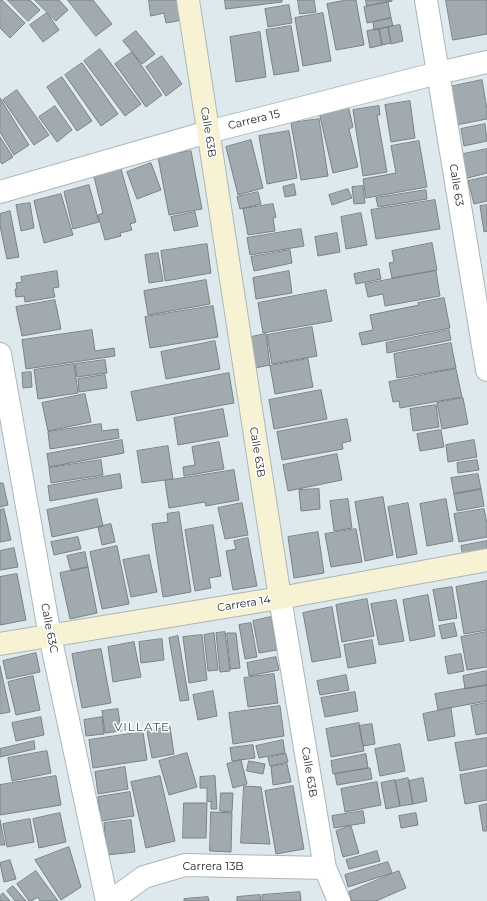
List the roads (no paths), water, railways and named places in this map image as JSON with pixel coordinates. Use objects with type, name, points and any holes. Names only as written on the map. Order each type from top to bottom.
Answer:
[{"type":"street","name":"Calle 63B","points":[[188,0],[280,598],[325,868],[338,901]]},
{"type":"street","name":"Calle 63","points":[[426,0],[487,370]]},
{"type":"street","name":"Carrera 15","points":[[0,192],[208,132],[438,73],[487,62]]},
{"type":"street","name":"Calle 63C","points":[[0,354],[50,636],[107,901]]},
{"type":"street","name":"Carrera 14","points":[[0,644],[280,598],[487,560]]},
{"type":"street","name":"Carrera 13B","points":[[112,901],[144,877],[185,865],[325,868]]},
{"type":"district","name":"VILLATE","points":[[142,727]]}]
